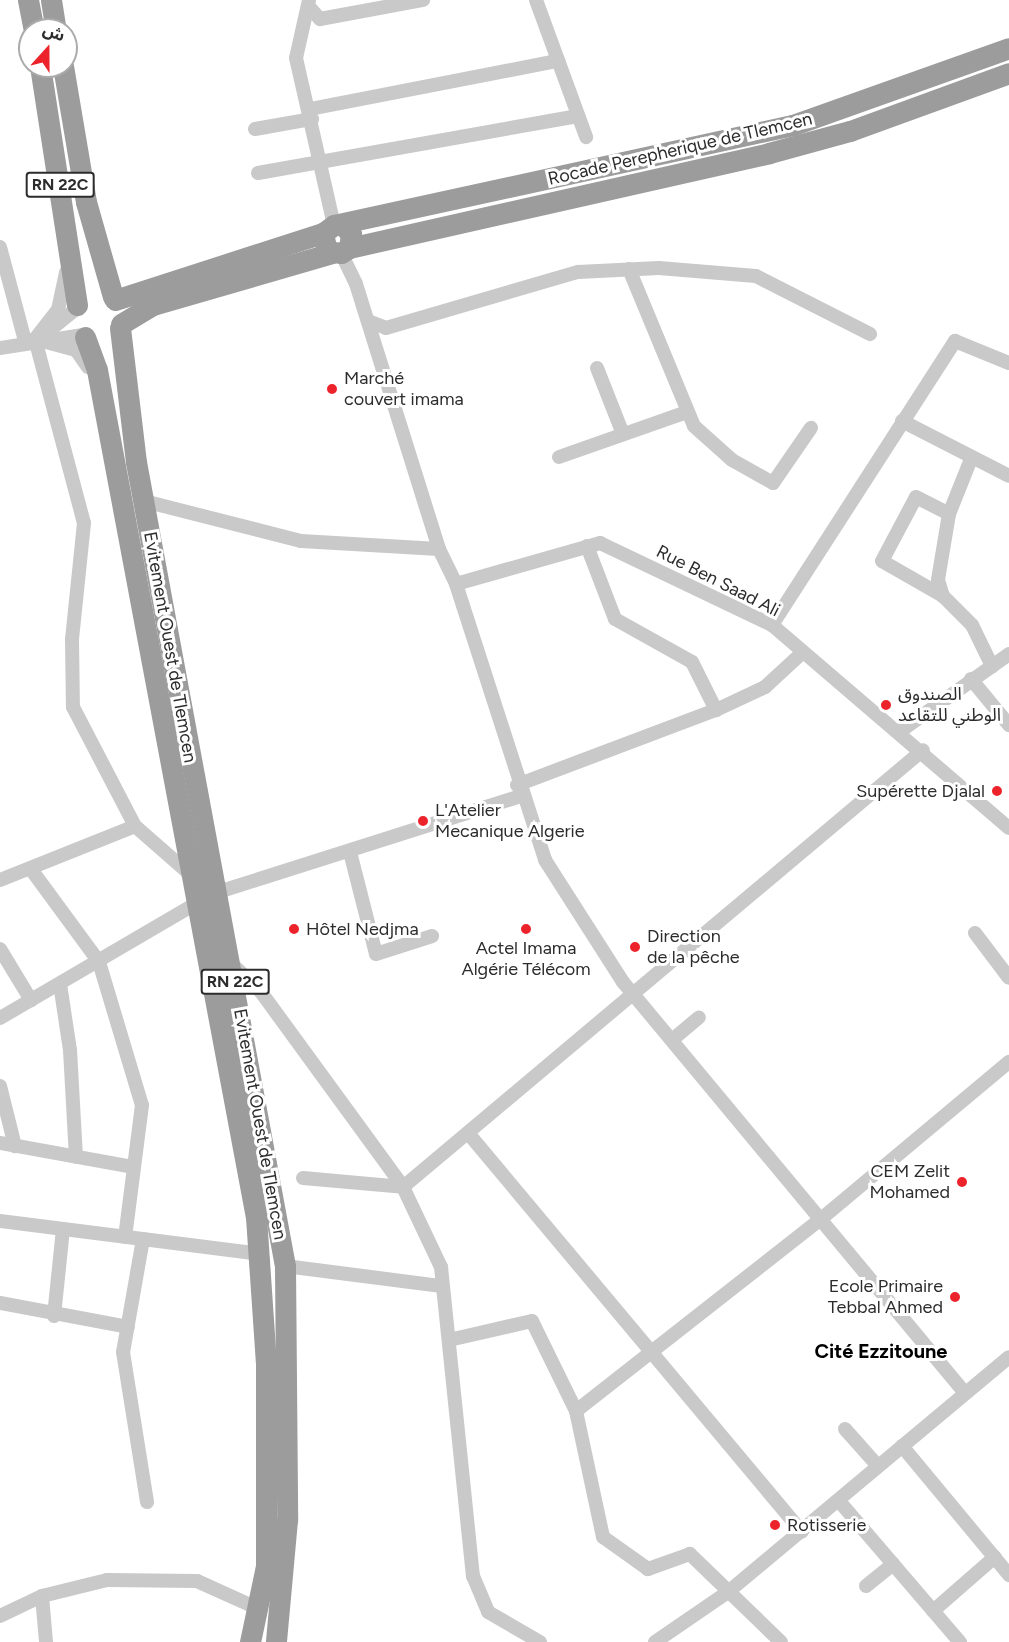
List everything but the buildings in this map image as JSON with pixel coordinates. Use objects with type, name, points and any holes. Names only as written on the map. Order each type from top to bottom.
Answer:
[{"type":"highway","points":[[28,0],[32,18]]},
{"type":"highway","points":[[51,0],[54,18]]},
{"type":"highway","name":"Rocade Perepherique de Tlemcen","points":[[114,298],[334,228],[793,124],[1009,48]]},
{"type":"highway","points":[[84,336],[107,339],[121,326],[153,306],[340,251],[769,153],[850,131],[1009,73]]},
{"type":"highway","name":"Evitement Ouest de Tlemcen","points":[[42,78],[76,307],[75,322],[84,336],[105,412],[191,875],[206,898],[231,963],[285,1266],[287,1520],[276,1642]]},
{"type":"highway","name":"Evitement Ouest de Tlemcen","points":[[65,78],[86,202],[121,326],[144,501],[260,1254],[267,1474],[266,1566],[259,1609],[250,1642]]},
{"type":"highway","points":[[334,228],[351,234],[340,251]]},
{"type":"highway","points":[[76,307],[90,294],[114,298]]},
{"type":"street","points":[[304,25],[320,19],[423,0]]},
{"type":"street","points":[[536,0],[586,137]]},
{"type":"street","points":[[310,4],[320,19]]},
{"type":"street","points":[[310,4],[296,58],[311,114],[334,228]]},
{"type":"street","points":[[255,129],[311,114],[558,61]]},
{"type":"street","points":[[258,173],[320,164],[578,116]]},
{"type":"street","points":[[30,340],[58,310],[66,279],[52,173],[56,162]]},
{"type":"street","points":[[0,247],[84,523],[72,639],[73,707],[135,826],[191,875]]},
{"type":"street","points":[[340,251],[368,321],[439,549],[456,584],[519,791],[546,860],[634,995],[965,1393]]},
{"type":"street","points":[[368,321],[386,328],[578,272],[630,269],[756,276],[870,334]]},
{"type":"street","points":[[630,269],[694,426],[732,460],[773,483],[811,428]]},
{"type":"street","points":[[30,340],[76,307]]},
{"type":"street","points":[[0,348],[30,340],[84,336]]},
{"type":"street","points":[[30,340],[82,354],[93,396],[105,412]]},
{"type":"street","points":[[772,625],[955,341],[1009,363]]},
{"type":"street","points":[[597,368],[623,434]]},
{"type":"street","points":[[559,457],[687,412]]},
{"type":"street","points":[[902,421],[971,459],[1009,476]]},
{"type":"street","points":[[943,596],[938,556],[948,514],[971,459]]},
{"type":"street","points":[[948,514],[916,497],[882,561],[943,596],[972,625],[992,666]]},
{"type":"street","points":[[144,501],[301,541],[439,549]]},
{"type":"street","name":"Rue Ben Saad Ali","points":[[456,584],[600,543],[772,625],[802,653],[922,750],[1009,828]]},
{"type":"street","points":[[587,546],[615,619],[692,662],[716,710]]},
{"type":"street","points":[[0,1018],[206,898],[350,852],[519,791],[716,710],[765,687],[802,653]]},
{"type":"street","points":[[899,732],[1009,654]]},
{"type":"street","points":[[971,679],[1009,725]]},
{"type":"street","points":[[303,1178],[403,1187],[634,995],[922,750]]},
{"type":"street","points":[[0,880],[33,872],[135,826]]},
{"type":"street","points":[[350,852],[376,954],[432,936]]},
{"type":"street","points":[[33,872],[99,962],[142,1105],[125,1237]]},
{"type":"street","points":[[975,933],[1009,978]]},
{"type":"street","points":[[0,949],[31,1000]]},
{"type":"street","points":[[231,963],[261,992],[403,1187],[441,1267],[473,1576],[488,1612],[540,1642]]},
{"type":"street","points":[[60,984],[70,1050],[76,1157]]},
{"type":"street","points":[[672,1040],[699,1017]]},
{"type":"street","points":[[576,1411],[821,1219],[1009,1062]]},
{"type":"street","points":[[0,1086],[15,1146]]},
{"type":"street","points":[[468,1133],[802,1532]]},
{"type":"street","points":[[0,1143],[134,1167]]},
{"type":"street","points":[[0,1221],[260,1254]]},
{"type":"street","points":[[54,1316],[63,1229]]},
{"type":"street","points":[[143,1239],[123,1352],[147,1502]]},
{"type":"street","points":[[285,1266],[442,1286]]},
{"type":"street","points":[[0,1303],[54,1316],[128,1327]]},
{"type":"street","points":[[448,1340],[532,1321],[576,1411],[603,1537],[648,1569],[690,1554],[781,1642]]},
{"type":"street","points":[[655,1642],[728,1592],[1009,1357]]},
{"type":"street","points":[[845,1429],[878,1466]]},
{"type":"street","points":[[902,1446],[1009,1575]]},
{"type":"street","points":[[838,1501],[960,1642]]},
{"type":"street","points":[[933,1611],[994,1557]]},
{"type":"street","points":[[866,1586],[893,1564]]},
{"type":"street","points":[[0,1616],[42,1596],[107,1580],[197,1581],[259,1609]]},
{"type":"street","points":[[42,1596],[46,1642]]},
{"type":"place","name":"Marché couvert imama","points":[[332,389]]},
{"type":"place","name":"الصندوق الوطني للتقاعد","points":[[886,705]]},
{"type":"place","name":"Supérette Djalal","points":[[997,791]]},
{"type":"place","name":"L'Atelier Mecanique Algerie","points":[[423,821]]},
{"type":"place","name":"Hôtel Nedjma","points":[[294,929]]},
{"type":"place","name":"Actel Imama Algérie Télécom","points":[[526,929]]},
{"type":"place","name":"Direction de la pêche","points":[[635,947]]},
{"type":"place","name":"CEM Zelit Mohamed","points":[[962,1182]]},
{"type":"place","name":"Ecole Primaire Tebbal Ahmed","points":[[955,1297]]},
{"type":"place","name":"Rotisserie","points":[[775,1525]]},
{"type":"district","name":"Cité Ezzitoune","points":[[881,1351]]}]
